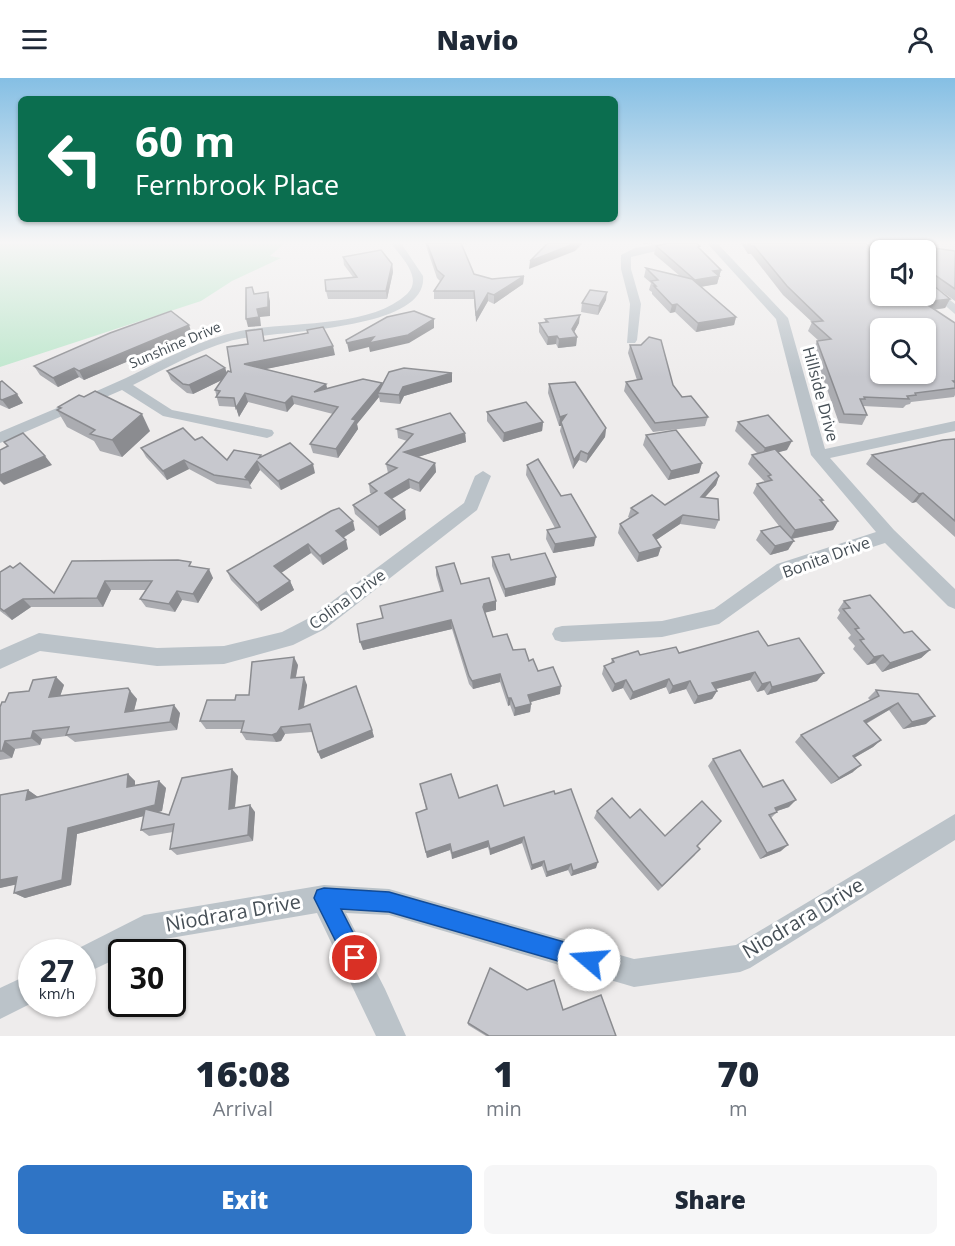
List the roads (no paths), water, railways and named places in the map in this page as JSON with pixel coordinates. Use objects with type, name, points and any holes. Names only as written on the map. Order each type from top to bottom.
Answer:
[{"type":"street","name":"Sunshine Drive","points":[[0,438],[214,342],[239,334],[352,321],[392,309],[412,297],[417,288]]},
{"type":"street","points":[[631,340],[636,322],[632,288]]},
{"type":"street","name":"Hillside Drive","points":[[754,288],[782,318],[819,455],[888,535],[955,601]]},
{"type":"street","points":[[936,291],[950,301],[955,310]]},
{"type":"street","points":[[123,384],[168,413],[267,433]]},
{"type":"street","points":[[819,455],[955,426]]},
{"type":"street","name":"Colina Drive","points":[[0,660],[39,642],[157,657],[224,655],[286,639],[318,623],[471,506],[483,476]]},
{"type":"street","name":"Bonita Drive","points":[[562,634],[662,629],[719,616],[783,569],[888,535]]},
{"type":"street","name":"Niodrara Drive","points":[[96,954],[144,928],[324,898],[389,902],[634,973],[740,958],[955,826]]},
{"type":"street","points":[[324,898],[391,1036]]},
{"type":"street","points":[[0,1004],[18,994]]}]
